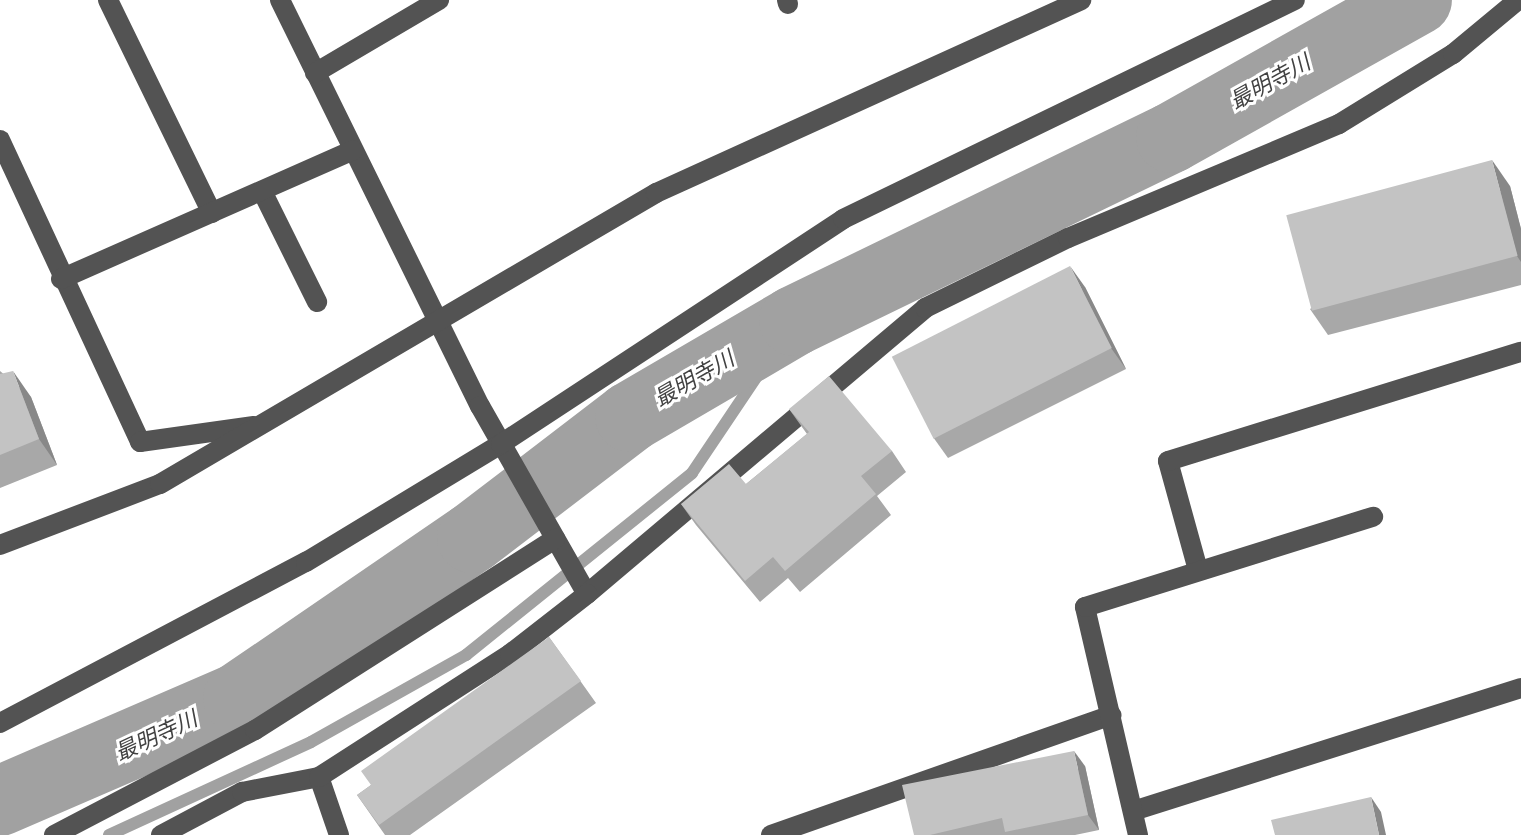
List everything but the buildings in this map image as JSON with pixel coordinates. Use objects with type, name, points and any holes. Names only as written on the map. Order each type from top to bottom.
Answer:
[{"type":"street","points":[[108,0],[212,213]]},
{"type":"street","points":[[280,0],[506,453],[584,590]]},
{"type":"street","points":[[315,73],[439,0]]},
{"type":"street","points":[[0,545],[160,484],[266,424],[436,317],[656,193],[1081,0]]},
{"type":"street","points":[[0,723],[506,453],[843,219],[1295,0]]},
{"type":"street","points":[[161,835],[242,792],[319,777],[510,654],[925,308],[1068,238],[1339,124],[1453,54],[1518,0]]},
{"type":"street","points":[[0,140],[61,279],[140,442],[266,424]]},
{"type":"street","points":[[61,279],[353,150]]},
{"type":"street","points":[[262,191],[317,302]]},
{"type":"street","points":[[1198,570],[1168,461],[1521,352]]},
{"type":"street","points":[[1138,835],[1085,607],[1373,517]]},
{"type":"street","points":[[54,835],[306,700],[556,541]]},
{"type":"street","points":[[1133,811],[1521,688]]},
{"type":"street","points":[[771,835],[1111,715]]},
{"type":"street","points":[[319,777],[339,835]]},
{"type":"waterway","name":"最明寺川","points":[[0,801],[238,698],[472,538],[630,417],[794,321],[1171,138],[1417,0]]},
{"type":"waterway","points":[[109,835],[311,742],[466,655],[692,473],[794,321]]}]
